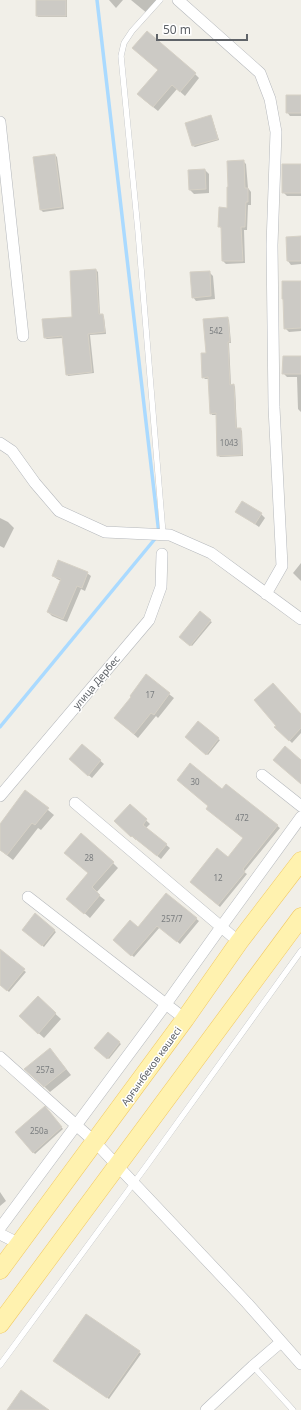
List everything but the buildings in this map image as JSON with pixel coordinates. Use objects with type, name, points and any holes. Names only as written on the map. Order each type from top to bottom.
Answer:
[{"type":"main road","name":"Арғынбеков көшесі","points":[[0,1270],[185,1019],[239,942],[301,861]]},
{"type":"main road","points":[[0,1324],[301,917]]},
{"type":"street","points":[[178,0],[260,73],[270,99],[276,132],[272,245],[274,407],[282,566],[266,594]]},
{"type":"street","points":[[0,122],[23,336]]},
{"type":"street","points":[[0,443],[12,451],[35,483],[59,511],[105,532],[170,535],[211,553],[301,619]]},
{"type":"street","name":"улица Дербес","points":[[0,796],[148,620],[161,587],[162,554]]},
{"type":"street","points":[[262,775],[301,806]]},
{"type":"street","points":[[75,803],[239,942]]},
{"type":"street","points":[[0,1228],[166,1004],[301,817]]},
{"type":"street","points":[[28,897],[185,1019]]},
{"type":"street","points":[[0,1057],[77,1125],[135,1182],[247,1303],[301,1364]]},
{"type":"street","points":[[0,1234],[20,1244]]},
{"type":"street","points":[[206,1410],[281,1342]]},
{"type":"lane","points":[[160,0],[132,31],[124,43],[121,56],[163,534]]},
{"type":"lane","points":[[0,1365],[135,1182],[301,952]]},
{"type":"lane","points":[[253,1366],[293,1410]]},
{"type":"waterway","points":[[0,727],[159,534],[97,0]]}]
